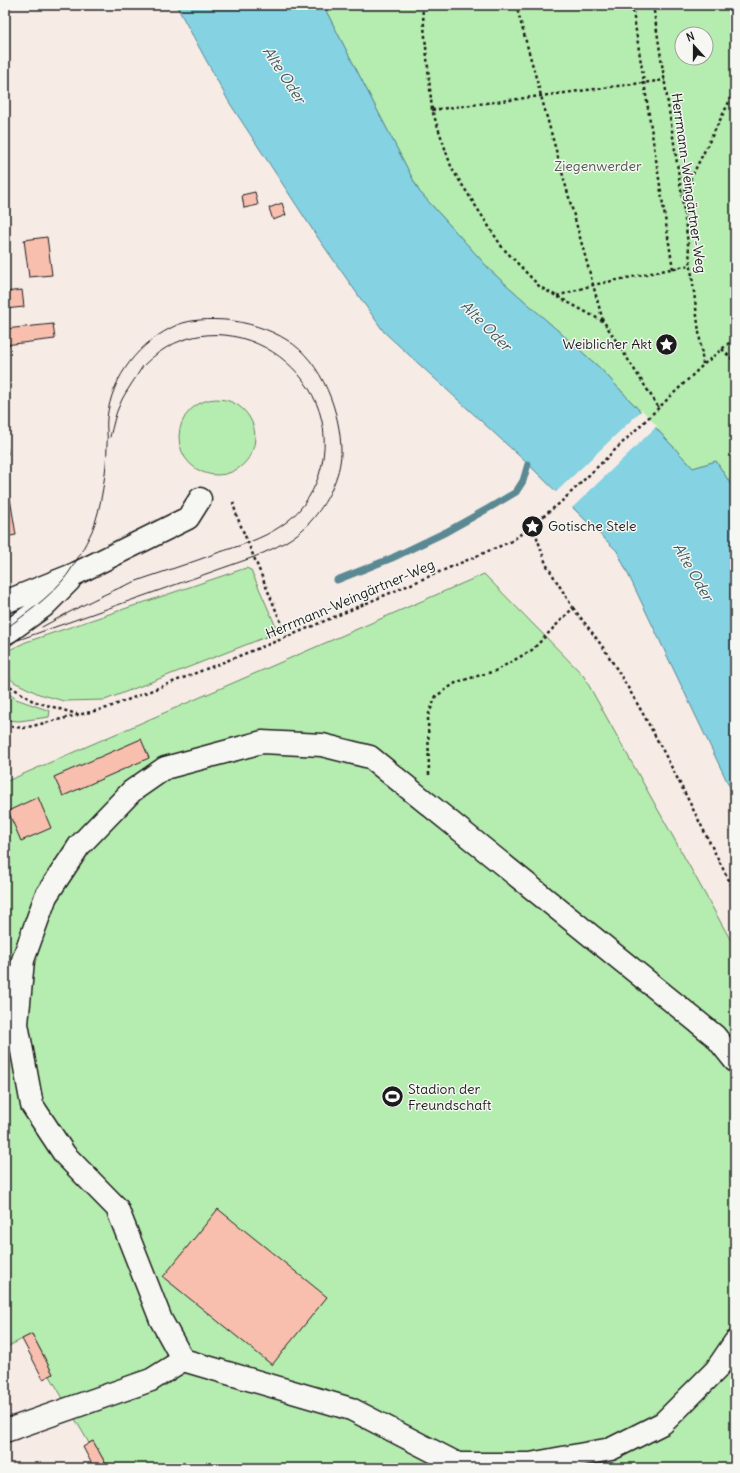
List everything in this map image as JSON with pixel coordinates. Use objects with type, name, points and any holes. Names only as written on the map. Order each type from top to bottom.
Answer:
[{"type":"lane","points":[[5,602],[75,574],[188,518],[200,499]]},
{"type":"lane","points":[[5,634],[44,606],[75,574]]},
{"type":"lane","points":[[735,1061],[715,1036],[370,756],[322,745],[262,742],[165,768],[132,791],[79,846],[46,896],[23,960],[16,1024],[32,1105],[65,1156],[117,1208],[161,1320],[183,1360],[351,1409],[458,1464],[530,1464],[611,1449],[663,1423],[716,1370],[735,1342]]},
{"type":"lane","points":[[5,1431],[151,1380],[183,1360]]},
{"type":"path","points":[[422,5],[432,110],[452,169],[502,247],[540,287],[604,322]]},
{"type":"path","points":[[516,5],[604,322],[659,408]]},
{"type":"path","points":[[632,5],[673,269]]},
{"type":"path","name":"Herrmann-Weingärtner-Weg","points":[[653,5],[682,196],[703,365]]},
{"type":"path","points":[[432,110],[665,80]]},
{"type":"path","points":[[682,196],[735,90]]},
{"type":"path","points":[[557,296],[593,286],[690,266]]},
{"type":"path","name":"Herrmann-Weingärtner-Weg","points":[[5,726],[24,728],[107,708],[288,637],[512,541],[533,526],[560,503],[703,365],[735,338]]},
{"type":"path","points":[[722,349],[735,362]]},
{"type":"path","points":[[233,502],[245,536],[288,637]]},
{"type":"path","points":[[533,526],[546,564],[573,608],[605,650],[629,689],[678,779],[735,892]]},
{"type":"path","points":[[430,805],[428,716],[436,696],[457,682],[495,671],[532,650],[573,608]]},
{"type":"path","points":[[5,684],[33,701],[80,715]]},
{"type":"green space","name":"Ziegenwerder","points":[[323,5],[735,5],[735,491],[716,461],[693,468],[600,368],[492,272],[419,191]]},
{"type":"green space","points":[[210,399],[224,399],[238,405],[249,416],[255,430],[255,444],[252,452],[244,464],[238,469],[224,475],[210,475],[196,469],[185,458],[179,444],[179,430],[185,416],[196,405]]},
{"type":"green space","points":[[246,568],[251,570],[277,629],[276,633],[105,700],[64,701],[39,694],[14,682],[5,674],[5,652],[26,642]]},
{"type":"green space","name":"Stadion der Freundschaft","points":[[484,574],[583,675],[735,948],[735,1468],[108,1468],[93,1441],[89,1443],[50,1376],[53,1374],[32,1334],[5,1348],[5,782]]},
{"type":"green space","points":[[5,691],[16,699],[50,711],[49,717],[19,721],[5,720]]},
{"type":"water","name":"Alte Oder","points":[[176,5],[323,5],[419,191],[492,272],[600,368],[693,468],[716,461],[735,491],[735,798],[617,551],[528,464],[384,332],[316,235],[229,102]]},
{"type":"pier","points":[[642,410],[657,426],[571,509],[555,493]]},
{"type":"building","points":[[255,192],[258,205],[244,208],[242,195]]},
{"type":"building","points":[[282,203],[286,215],[273,220],[269,208]]},
{"type":"building","points":[[47,237],[52,275],[29,277],[24,240]]},
{"type":"building","points":[[22,290],[24,307],[5,309],[5,292]]},
{"type":"building","points":[[53,324],[55,339],[5,345],[5,329]]},
{"type":"building","points":[[5,437],[8,454],[5,454]]},
{"type":"building","points":[[10,498],[16,535],[5,537],[5,499]]},
{"type":"building","points":[[141,739],[149,758],[63,796],[54,777]]},
{"type":"building","points":[[38,797],[51,828],[21,841],[8,811]]},
{"type":"building","points":[[218,1209],[327,1297],[272,1365],[163,1277]]},
{"type":"building","points":[[32,1334],[53,1374],[43,1379],[22,1339]]},
{"type":"building","points":[[93,1441],[108,1468],[94,1468],[83,1447]]},
{"type":"waterway","points":[[337,580],[392,558],[446,532],[516,492],[523,481],[528,464]]},
{"type":"tram line","points":[[5,629],[36,606],[57,587],[79,557],[92,531],[98,512],[105,477],[107,454],[107,418],[110,403],[121,375],[139,351],[163,332],[177,325],[207,320],[226,320],[250,324],[280,336],[299,349],[310,361],[327,389],[337,421],[341,452],[338,471],[332,489],[317,514],[305,527],[292,538],[254,557],[18,640]]},
{"type":"tram line","points":[[42,627],[119,588],[250,542],[281,526],[294,516],[313,490],[319,475],[324,437],[316,403],[298,374],[273,352],[242,338],[208,335],[174,343],[143,366],[121,401],[115,416],[110,437]]},
{"type":"tram line","points":[[5,646],[21,638]]},
{"type":"place","name":"Weiblicher Akt","points":[[667,344]]},
{"type":"place","name":"Gotische Stele","points":[[533,526]]},
{"type":"place","name":"Stadion der Freundschaft","points":[[393,1097]]}]
